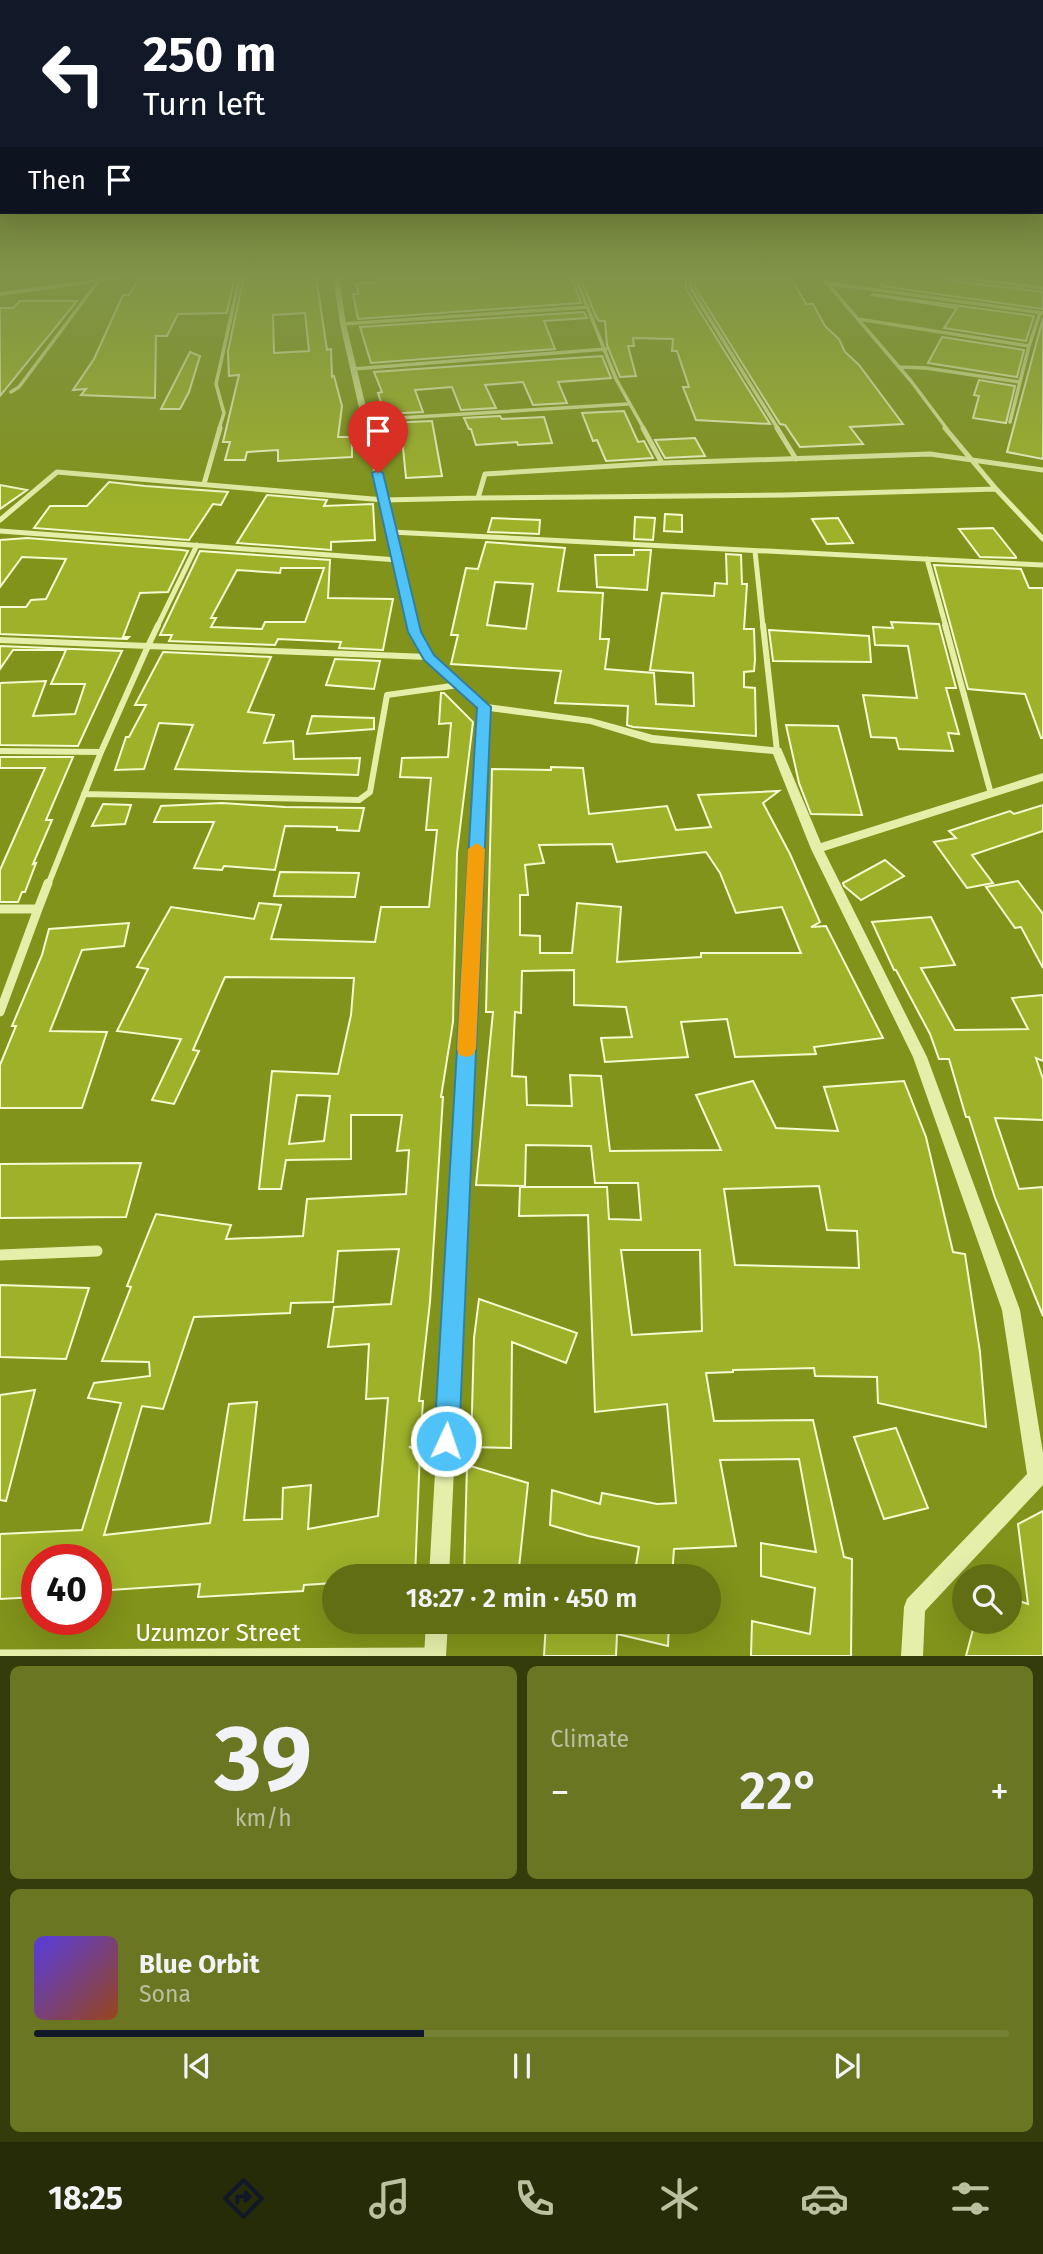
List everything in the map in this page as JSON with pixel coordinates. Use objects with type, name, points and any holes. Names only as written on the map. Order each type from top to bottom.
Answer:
[{"type":"street","points":[[11,392],[19,387],[44,353]]},
{"type":"street","points":[[204,484],[224,413],[216,384],[223,353]]},
{"type":"street","points":[[350,353],[415,632],[428,657],[484,707],[591,721],[652,739],[777,751]]},
{"type":"street","points":[[353,369],[552,353]]},
{"type":"street","points":[[608,353],[628,404],[662,463]]},
{"type":"street","points":[[731,353],[796,460]]},
{"type":"street","points":[[887,353],[996,489],[1043,539]]},
{"type":"street","points":[[1010,422],[1027,353]]},
{"type":"street","points":[[899,367],[926,368],[1020,382]]},
{"type":"street","points":[[365,420],[628,404]]},
{"type":"street","points":[[478,498],[485,474],[662,463],[930,454],[1043,470]]},
{"type":"street","points":[[0,520],[57,472],[384,500],[786,495],[996,489]]},
{"type":"street","points":[[0,531],[398,560]]},
{"type":"street","points":[[391,532],[1043,565]]},
{"type":"street","points":[[0,1013],[101,752],[197,545]]},
{"type":"street","points":[[755,551],[777,751],[817,849],[920,1058],[1011,1310],[1040,1477],[915,1606],[912,1656]]},
{"type":"street","points":[[927,559],[991,794]]},
{"type":"street","points":[[0,640],[428,657]]},
{"type":"street","points":[[84,794],[359,800],[370,792],[387,695],[459,685]]},
{"type":"street","points":[[440,1564],[484,707]]},
{"type":"street","points":[[0,751],[101,752]]},
{"type":"street","points":[[817,849],[1043,777]]},
{"type":"street","points":[[0,909],[38,909]]},
{"type":"street","points":[[0,1255],[97,1251]]},
{"type":"street","points":[[435,1654],[436,1634]]},
{"type":"street","name":"Uzumzor Street","points":[[0,1655],[435,1654]]},
{"type":"building","points":[[0,353],[35,353],[0,396]]},
{"type":"building","points":[[97,353],[156,353],[155,398],[81,395],[86,389],[73,390]]},
{"type":"building","points":[[189,353],[200,356],[189,392],[180,409],[161,409]]},
{"type":"building","points":[[228,353],[331,353],[332,377],[334,376],[342,406],[338,437],[352,437],[352,457],[278,461],[278,450],[247,452],[245,460],[225,460],[230,442],[223,442],[239,375],[229,376]]},
{"type":"building","points":[[368,353],[499,353],[371,363]]},
{"type":"building","points":[[610,353],[630,353],[636,376],[620,377]]},
{"type":"building","points":[[678,353],[726,353],[770,424],[696,420],[683,387],[689,387]]},
{"type":"building","points":[[736,353],[846,353],[859,365],[903,424],[850,427],[863,444],[800,447],[785,425],[780,424]]},
{"type":"building","points":[[933,353],[1023,353],[1017,377],[928,363]]},
{"type":"building","points":[[1034,353],[1043,353],[1043,459],[1007,452]]},
{"type":"building","points":[[602,356],[611,378],[558,382],[567,403],[533,405],[523,382],[485,385],[496,408],[461,410],[452,387],[415,390],[423,412],[385,414],[378,393],[382,392],[374,372]]},
{"type":"building","points":[[979,380],[1015,386],[1006,423],[973,418],[979,396],[974,395]]},
{"type":"building","points":[[624,411],[638,442],[644,441],[653,458],[606,461],[597,440],[593,441],[582,413]]},
{"type":"building","points":[[500,416],[502,419],[544,417],[552,443],[476,445],[464,418]]},
{"type":"building","points":[[432,421],[442,476],[406,478],[403,448],[389,449],[386,423]]},
{"type":"building","points":[[695,438],[705,456],[665,458],[655,440]]},
{"type":"building","points":[[109,482],[228,492],[221,505],[213,504],[189,540],[34,528],[50,506],[87,506]]},
{"type":"building","points":[[0,485],[27,490],[0,509]]},
{"type":"building","points":[[267,495],[327,500],[324,506],[373,504],[375,540],[331,542],[331,550],[237,543]]},
{"type":"building","points":[[665,514],[682,515],[682,532],[664,531]]},
{"type":"building","points":[[635,517],[655,518],[653,540],[634,539]]},
{"type":"building","points":[[492,518],[540,520],[539,534],[488,532]]},
{"type":"building","points":[[838,518],[853,543],[827,544],[812,519]]},
{"type":"building","points":[[993,528],[1016,558],[980,557],[959,529]]},
{"type":"building","points":[[27,538],[188,551],[168,592],[140,593],[123,637],[129,637],[127,639],[0,634],[0,607],[26,607],[31,600],[46,599],[66,559],[22,557],[0,587],[0,540]]},
{"type":"building","points":[[486,542],[565,548],[558,591],[603,593],[600,639],[609,639],[605,669],[654,673],[656,704],[694,706],[693,673],[650,670],[662,593],[714,596],[715,583],[727,584],[726,554],[741,555],[742,584],[747,584],[744,629],[754,629],[755,660],[754,671],[744,672],[744,687],[755,688],[756,736],[633,727],[627,725],[628,706],[555,703],[561,671],[451,664],[458,635],[451,635],[466,568],[478,569]],"holes":[[[495,582],[533,584],[526,629],[487,625]]]},
{"type":"building","points":[[634,550],[651,550],[647,590],[597,587],[595,555],[634,555]]},
{"type":"building","points":[[200,551],[330,560],[328,598],[393,599],[383,650],[339,648],[341,642],[278,639],[275,645],[169,641],[172,635],[160,635]],"holes":[[[281,568],[324,568],[305,622],[265,622],[262,629],[211,627],[216,618],[211,618],[237,570],[280,573]]]},
{"type":"building","points":[[934,565],[1021,569],[1029,588],[1043,588],[1043,738],[1025,694],[968,689]]},
{"type":"building","points":[[891,622],[939,624],[956,688],[946,688],[959,734],[948,733],[953,751],[899,749],[896,738],[871,737],[863,695],[917,698],[908,646],[875,645],[873,627],[893,628]]},
{"type":"building","points":[[769,630],[869,636],[871,662],[773,661]]},
{"type":"building","points":[[0,646],[122,651],[78,746],[0,745],[0,683],[46,681],[33,716],[75,714],[85,684],[51,684],[66,650],[13,650],[0,669]]},
{"type":"building","points":[[163,652],[271,657],[248,712],[274,715],[264,743],[293,741],[294,759],[360,758],[358,775],[175,769],[193,725],[159,723],[144,769],[115,770],[126,737],[129,737],[146,705],[135,705]]},
{"type":"building","points":[[335,659],[380,661],[374,689],[326,685]]},
{"type":"building","points":[[441,693],[473,722],[457,853],[453,1022],[441,1097],[430,1302],[419,1401],[423,1401],[420,1447],[409,1447],[420,1451],[416,1564],[322,1564],[322,1584],[304,1585],[303,1591],[198,1597],[200,1584],[112,1590],[112,1544],[21,1544],[21,1598],[0,1599],[0,1534],[82,1530],[121,1403],[88,1398],[94,1383],[150,1376],[149,1362],[102,1361],[131,1287],[127,1286],[156,1214],[231,1225],[226,1239],[303,1236],[307,1199],[406,1194],[409,1150],[397,1151],[402,1115],[351,1115],[351,1159],[286,1160],[281,1189],[259,1189],[272,1071],[338,1074],[351,1015],[354,978],[225,977],[193,1050],[199,1051],[174,1104],[152,1100],[181,1039],[117,1031],[148,969],[137,967],[171,907],[254,919],[259,903],[281,905],[271,939],[375,942],[381,907],[429,907],[437,830],[426,830],[431,778],[400,777],[402,758],[448,757],[451,723],[439,724]],"holes":[[[297,1095],[330,1096],[324,1141],[289,1144]],[[399,1249],[391,1304],[334,1307],[328,1347],[369,1344],[366,1399],[388,1398],[378,1516],[308,1529],[311,1485],[283,1488],[282,1519],[244,1520],[257,1402],[229,1404],[210,1523],[104,1535],[142,1406],[163,1409],[194,1317],[290,1313],[291,1303],[333,1302],[338,1251]]]},
{"type":"building","points":[[312,716],[374,718],[374,729],[307,734]]},
{"type":"building","points":[[786,725],[838,726],[862,815],[811,814],[799,783]]},
{"type":"building","points":[[0,757],[73,757],[46,820],[52,820],[33,864],[36,863],[25,892],[22,892],[18,902],[0,902],[0,870],[45,768],[0,768]]},
{"type":"building","points":[[583,768],[589,814],[667,806],[676,830],[711,827],[698,795],[779,791],[763,803],[790,854],[820,922],[811,927],[826,926],[883,1038],[814,1047],[816,1054],[735,1057],[727,1019],[681,1022],[688,1057],[605,1062],[601,1038],[632,1037],[626,1007],[574,1005],[574,970],[522,971],[521,1013],[515,1012],[512,1076],[526,1077],[527,1105],[572,1106],[570,1075],[601,1076],[610,1151],[721,1150],[696,1095],[753,1081],[776,1128],[838,1131],[824,1087],[904,1081],[926,1137],[953,1252],[965,1254],[980,1352],[986,1427],[878,1403],[877,1377],[815,1376],[814,1368],[706,1373],[714,1421],[813,1420],[844,1557],[852,1559],[851,1656],[751,1656],[752,1621],[810,1634],[815,1588],[761,1576],[761,1543],[816,1552],[799,1459],[720,1460],[736,1546],[674,1549],[673,1564],[636,1564],[639,1547],[550,1525],[552,1490],[600,1504],[602,1493],[657,1504],[676,1503],[667,1404],[595,1412],[588,1215],[519,1216],[520,1187],[607,1187],[609,1219],[641,1220],[638,1183],[595,1183],[591,1146],[526,1145],[525,1186],[476,1185],[493,1012],[486,1012],[492,769]],"holes":[[[612,844],[617,862],[706,852],[720,873],[736,913],[782,907],[801,953],[701,953],[701,957],[617,962],[621,907],[577,903],[572,953],[540,953],[540,936],[520,935],[520,895],[528,895],[525,865],[544,863],[539,845]],[[819,1186],[827,1230],[857,1231],[859,1268],[735,1265],[724,1189]],[[621,1250],[700,1250],[702,1331],[632,1335]]]},
{"type":"building","points":[[222,803],[364,808],[359,831],[337,830],[337,827],[285,826],[275,870],[224,866],[222,870],[194,868],[214,822],[154,822],[161,806]]},
{"type":"building","points":[[103,804],[131,805],[125,824],[92,826]]},
{"type":"building","points":[[1043,805],[1043,831],[972,855],[993,883],[967,888],[934,842],[956,838],[949,831],[1010,811],[1014,814]]},
{"type":"building","points":[[885,860],[904,876],[861,900],[844,886],[843,883]]},
{"type":"building","points":[[280,872],[359,873],[355,897],[274,896]]},
{"type":"building","points":[[1018,881],[1043,914],[1043,968],[1021,927],[1015,928],[986,887]]},
{"type":"building","points":[[931,917],[955,965],[921,968],[955,1030],[1028,1029],[1012,998],[1043,995],[1043,1061],[1036,1058],[1043,1079],[1043,1120],[995,1118],[1019,1189],[1043,1187],[1043,1316],[995,1198],[949,1059],[939,1059],[930,1034],[894,970],[872,922]]},
{"type":"building","points":[[129,923],[124,946],[82,950],[50,1031],[107,1032],[82,1108],[0,1108],[0,1065],[16,1026],[12,1026],[42,955],[49,929]]},
{"type":"building","points":[[141,1163],[126,1217],[0,1218],[0,1164]]},
{"type":"building","points":[[0,1285],[89,1288],[66,1359],[0,1357]]},
{"type":"building","points":[[479,1299],[577,1333],[566,1363],[512,1342],[511,1448],[471,1447],[474,1338]]},
{"type":"building","points":[[35,1390],[6,1501],[0,1500],[0,1395]]},
{"type":"building","points":[[896,1428],[928,1508],[884,1519],[854,1437]]},
{"type":"building","points":[[467,1465],[528,1483],[519,1564],[464,1564]]},
{"type":"building","points":[[1043,1511],[1043,1656],[966,1656],[972,1634],[1022,1634],[1022,1602],[1028,1604],[1018,1524]]},
{"type":"building","points":[[545,1634],[617,1634],[616,1656],[544,1656]]},
{"type":"building","points":[[617,1634],[668,1634],[668,1646]]},
{"type":"slow traffic","points":[[466,1049],[477,849]]},
{"type":"route","points":[[378,473],[415,632],[428,657],[484,707],[446,1441]]}]
